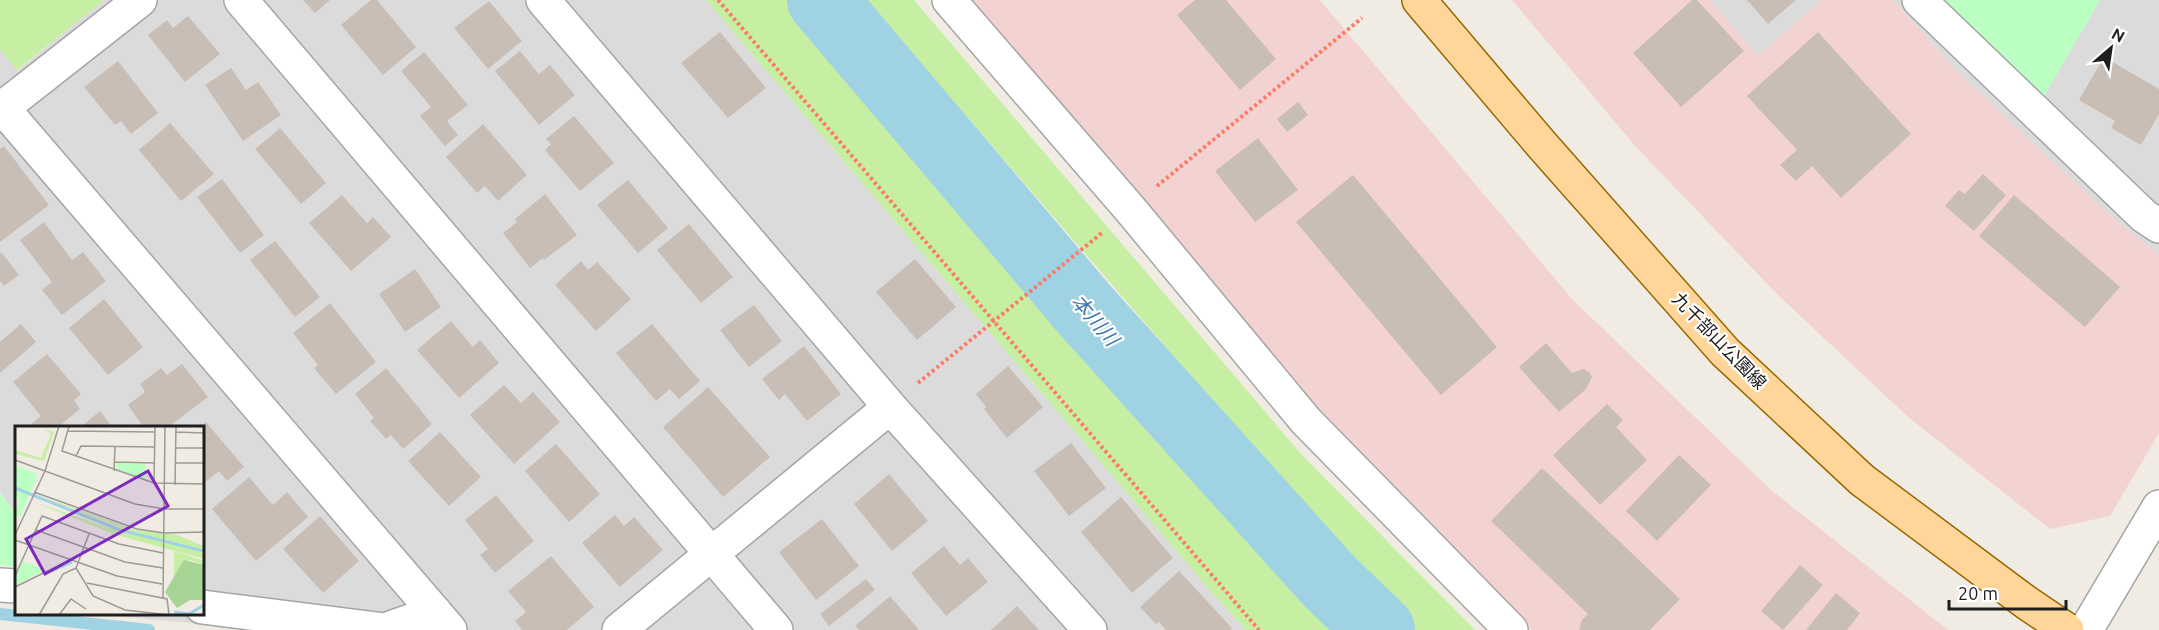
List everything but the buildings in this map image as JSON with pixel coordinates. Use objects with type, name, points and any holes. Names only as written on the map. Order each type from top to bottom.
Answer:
[{"type":"main road","name":"九千部山公園線","points":[[1419,0],[1542,145],[1725,352],[1862,480],[2027,603],[2067,630]]},
{"type":"street","points":[[140,0],[1,108],[443,621]]},
{"type":"street","points":[[242,0],[776,630]]},
{"type":"street","points":[[543,0],[890,407],[1090,630]]},
{"type":"street","points":[[949,0],[1130,209],[1306,421],[1511,630]]},
{"type":"street","points":[[1919,0],[2154,211]]},
{"type":"street","points":[[619,630],[890,407]]},
{"type":"street","points":[[2086,630],[2159,507]]},
{"type":"street","points":[[0,585],[15,586]]},
{"type":"street","points":[[204,607],[385,630],[443,621]]},
{"type":"path","points":[[718,0],[1259,630]]},
{"type":"path","points":[[1156,187],[1362,18]]},
{"type":"path","points":[[890,407],[1109,226]]},
{"type":"shaded area","points":[[104,0],[706,0],[1246,630],[263,630],[106,615],[204,615],[204,426],[15,426],[15,512],[0,493],[0,49],[18,70]]},
{"type":"shaded area","points":[[968,0],[1320,0],[1573,300],[1771,490],[1948,630],[1532,630],[1373,472]]},
{"type":"shaded area","points":[[1512,0],[1710,0],[1757,56],[1822,0],[1893,0],[1960,75],[2114,219],[2159,255],[2159,433],[2110,516],[2050,529],[1908,417],[1778,295],[1637,148]]},
{"type":"shaded area","points":[[1710,0],[1822,0],[1757,56]]},
{"type":"shaded area","points":[[1893,0],[2159,0],[2159,255],[2114,219],[1960,75]]},
{"type":"green space","points":[[0,0],[104,0],[17,70],[0,49]]},
{"type":"green space","points":[[706,0],[799,0],[1344,630],[1246,630]]},
{"type":"green space","points":[[866,0],[914,0],[1302,455],[1475,630],[1412,630],[1406,625]]},
{"type":"green space","points":[[1943,0],[2100,0],[2043,98]]},
{"type":"green space","points":[[0,493],[15,512],[15,567],[0,565]]},
{"type":"waterway","name":"本川川","points":[[822,0],[1085,310],[1330,582],[1380,630]]},
{"type":"waterway","points":[[0,614],[149,630]]}]
